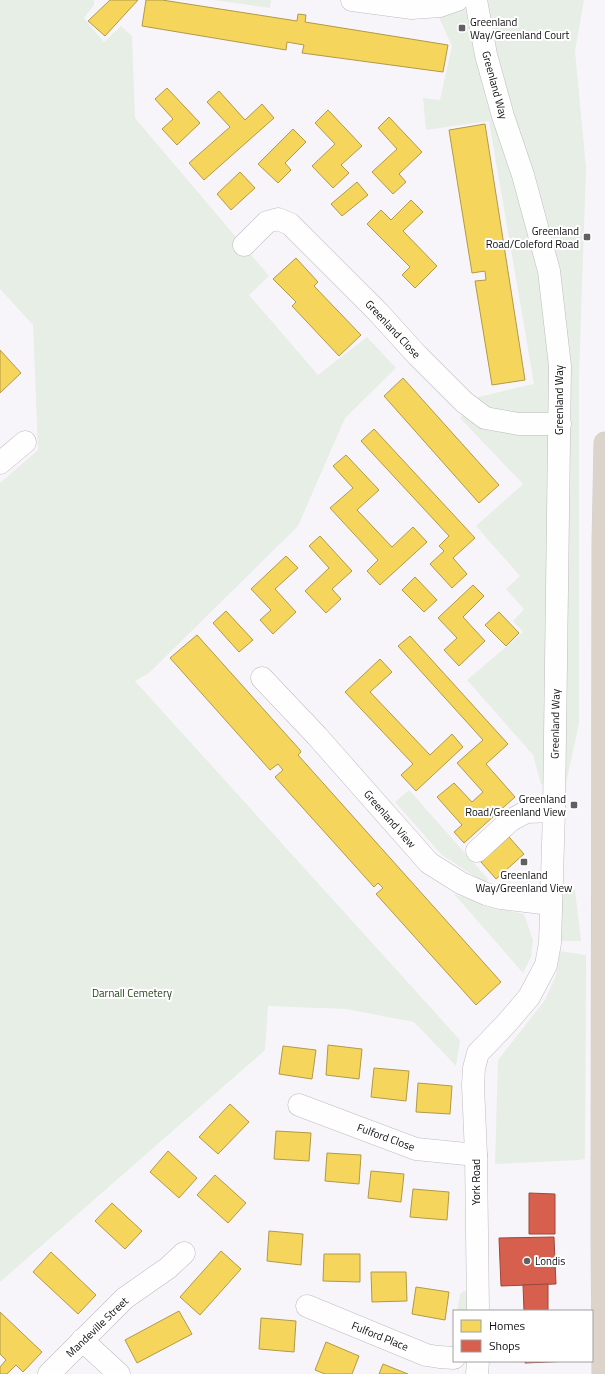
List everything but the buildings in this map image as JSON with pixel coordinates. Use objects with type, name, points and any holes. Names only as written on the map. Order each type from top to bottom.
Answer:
[{"type":"highway","points":[[603,1374],[603,543],[605,443]]},
{"type":"street","points":[[352,0],[412,8],[440,6],[457,0]]},
{"type":"street","name":"Greenland Way","points":[[476,0],[486,55],[503,116],[523,175],[549,271],[560,366],[554,811],[550,943],[546,965],[529,996],[506,1024],[478,1053]]},
{"type":"street","name":"Greenland Close","points":[[244,245],[267,222],[278,219],[290,224],[377,311],[417,355],[464,402],[485,418],[519,424],[560,424]]},
{"type":"street","points":[[0,463],[25,442]]},
{"type":"street","name":"Greenland View","points":[[262,678],[317,736],[428,863],[461,883],[486,894],[508,899],[551,904]]},
{"type":"street","points":[[477,851],[516,817],[526,812],[554,811]]},
{"type":"street","name":"York Road","points":[[478,1053],[474,1068],[473,1085],[476,1155],[478,1310]]},
{"type":"street","name":"Fulford Close","points":[[299,1105],[416,1149],[476,1155]]},
{"type":"street","name":"Mandeville Street","points":[[49,1374],[125,1298],[168,1268],[184,1253]]},
{"type":"street","name":"Fulford Place","points":[[307,1306],[426,1355],[453,1358]]},
{"type":"street","points":[[82,1340],[119,1374]]},
{"type":"street","points":[[477,1374],[478,1362]]},
{"type":"green space","name":"Darnall Cemetery","points":[[0,0],[94,0],[94,5],[84,18],[104,42],[121,26],[132,36],[135,118],[269,276],[249,295],[318,375],[367,337],[396,368],[345,418],[298,526],[149,673],[135,681],[460,1040],[456,1066],[414,1022],[346,1009],[268,1006],[265,1050],[0,1282],[0,483],[38,450],[33,325],[0,289]]},
{"type":"green space","points":[[214,0],[271,0],[270,8]]},
{"type":"green space","points":[[431,0],[584,0],[575,51],[586,168],[579,377],[579,723],[565,788],[541,784],[533,755],[467,680],[523,632],[513,621],[524,609],[506,589],[520,576],[476,526],[523,484],[460,418],[478,397],[534,384],[489,121],[426,130],[423,98],[440,100],[452,46]]},
{"type":"green space","points":[[409,790],[488,879],[485,883],[442,855],[395,802]]},
{"type":"green space","points":[[575,890],[581,941],[560,941],[561,898],[566,891]]},
{"type":"green space","points":[[454,894],[509,911],[524,914],[533,940],[531,957],[523,973]]},
{"type":"green space","points":[[560,951],[586,955],[585,1159],[495,1164],[498,1060],[545,1000],[556,975]]},
{"type":"green space","points":[[464,1291],[470,1292],[471,1310],[457,1310],[460,1294]]},
{"type":"place","name":"Greenland Way/Greenland Court","points":[[462,28]]},
{"type":"place","name":"Greenland Road/Coleford Road","points":[[587,237]]},
{"type":"place","name":"Greenland Road/Greenland View","points":[[574,805]]},
{"type":"place","name":"Greenland Way/Greenland View","points":[[524,862]]},
{"type":"place","name":"Londis","points":[[527,1261]]}]
